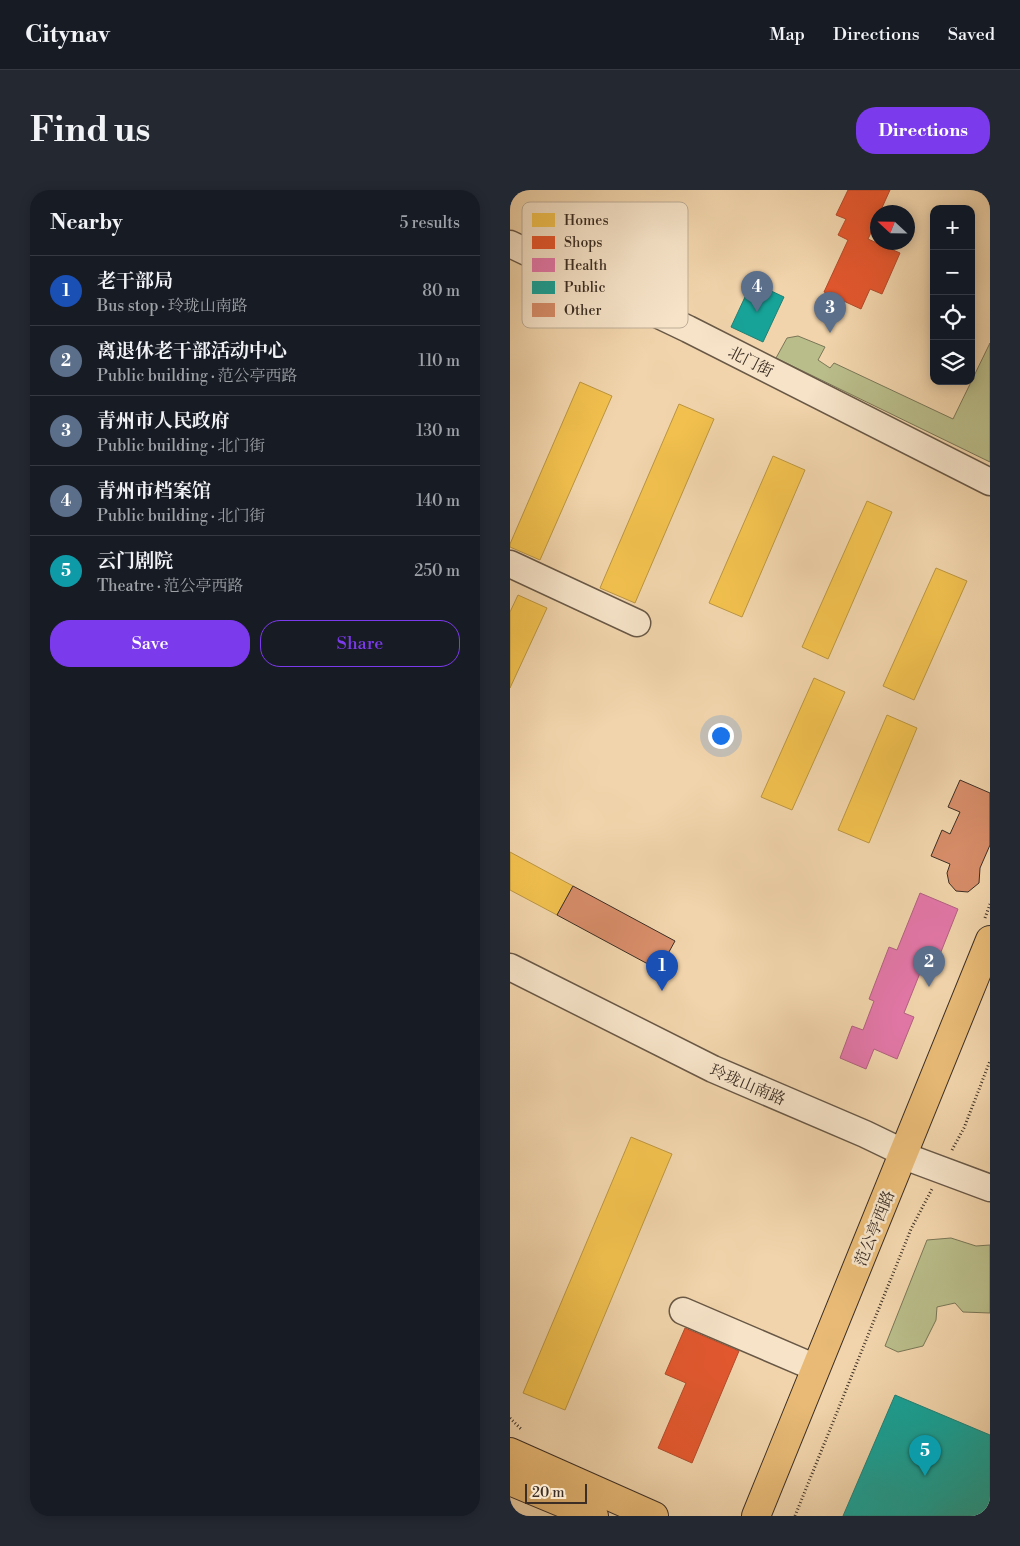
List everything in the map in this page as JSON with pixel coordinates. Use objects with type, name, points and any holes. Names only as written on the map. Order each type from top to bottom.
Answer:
[{"type":"main road","name":"范公亭西路","points":[[773,1516],[910,1158],[990,940]]},
{"type":"main road","name":"范公亭西路","points":[[756,1516],[816,1368],[990,976]]},
{"type":"main road","points":[[510,1452],[654,1516]]},
{"type":"main road","points":[[510,1481],[594,1516]]},
{"type":"street","name":"北门街","points":[[510,244],[522,250]]},
{"type":"street","name":"北门街","points":[[686,328],[990,482]]},
{"type":"street","points":[[510,564],[637,623]]},
{"type":"street","name":"玲珑山南路","points":[[510,967],[713,1070],[865,1134],[910,1158],[990,1188]]},
{"type":"street","points":[[683,1311],[816,1368]]},
{"type":"path","points":[[964,1128],[990,1061]]},
{"type":"path","points":[[795,1516],[911,1229]]},
{"type":"green space","points":[[798,336],[825,347],[818,360],[830,368],[834,363],[953,419],[970,385],[975,385],[975,374],[990,343],[990,462],[776,358],[787,338]]},
{"type":"green space","points":[[951,1238],[976,1246],[990,1245],[990,1313],[963,1312],[955,1303],[937,1307],[936,1320],[923,1346],[898,1352],[885,1346],[927,1240]]},
{"type":"building: Homes","points":[[580,382],[612,396],[540,560],[510,547],[510,544]]},
{"type":"building: Homes","points":[[679,404],[714,419],[635,603],[600,588]]},
{"type":"building: Homes","points":[[773,456],[805,470],[742,617],[709,603]]},
{"type":"building: Homes","points":[[867,501],[892,512],[828,659],[802,647]]},
{"type":"building: Homes","points":[[936,568],[967,581],[914,700],[883,686]]},
{"type":"building: Homes","points":[[518,595],[547,608],[510,688],[510,612]]},
{"type":"building: Homes","points":[[814,678],[845,692],[792,810],[761,797]]},
{"type":"building: Homes","points":[[887,715],[917,728],[869,843],[838,830]]},
{"type":"building: Homes","points":[[510,852],[573,886],[557,915],[510,890]]},
{"type":"building: Homes","points":[[631,1137],[672,1154],[565,1410],[523,1393]]},
{"type":"building: Shops","points":[[848,190],[890,190],[883,205],[870,205],[870,235],[868,239],[870,240],[870,250],[893,250],[900,253],[882,294],[870,289],[861,309],[824,292],[848,240],[838,235],[846,219],[836,215]]},
{"type":"building: Shops","points":[[685,1328],[739,1351],[692,1463],[658,1448],[686,1383],[665,1374]]},
{"type":"building: Health","points":[[920,893],[958,909],[933,972],[922,968],[904,1013],[914,1017],[897,1059],[874,1049],[866,1069],[840,1058],[852,1026],[863,1030],[874,1001],[869,999],[889,947],[897,950]]},
{"type":"building: Public","points":[[752,282],[784,297],[763,342],[731,327]]},
{"type":"building: Public","points":[[895,1395],[990,1435],[990,1516],[843,1516]]},
{"type":"building: Other","points":[[960,780],[990,793],[990,845],[980,868],[979,883],[968,892],[956,891],[949,883],[947,873],[950,864],[931,856],[942,830],[950,834],[960,812],[948,807]]},
{"type":"building: Other","points":[[573,886],[675,941],[659,970],[557,915]]},
{"type":"place","name":"青州市档案馆","points":[[757,312]]},
{"type":"place","name":"青州市人民政府","points":[[830,333]]},
{"type":"place","name":"离退休老干部活动中心","points":[[929,987]]},
{"type":"place","name":"老干部局","points":[[662,991]]},
{"type":"place","name":"云门剧院","points":[[925,1476]]}]
